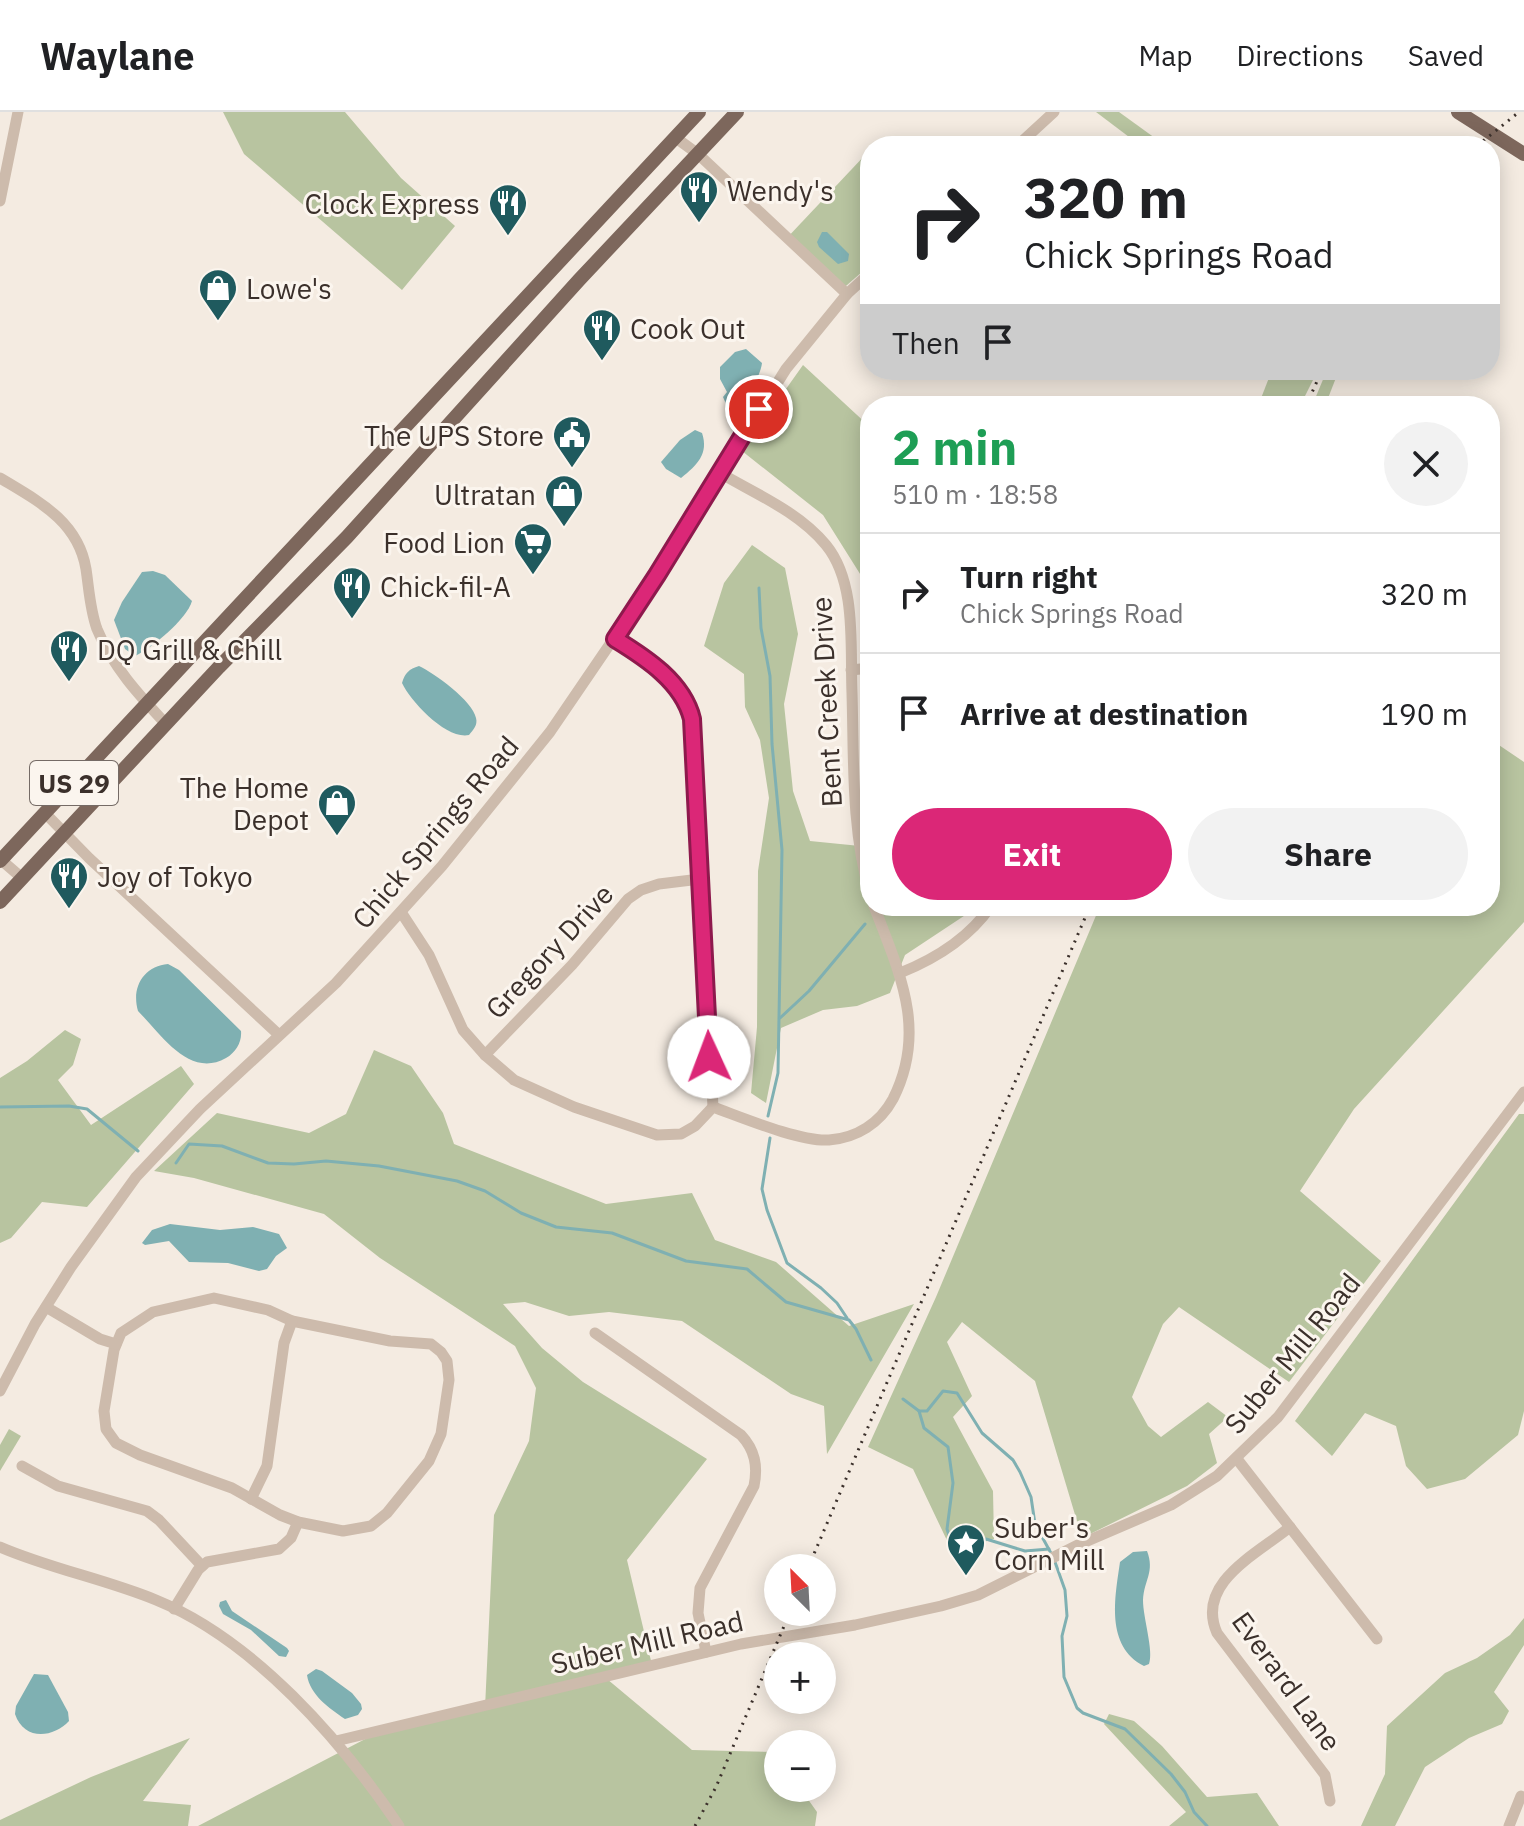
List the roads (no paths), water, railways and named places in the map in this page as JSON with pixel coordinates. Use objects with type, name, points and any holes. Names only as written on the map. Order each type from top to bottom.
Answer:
[{"type":"main road","name":"US 29","points":[[0,860],[699,112]]},
{"type":"main road","name":"US 29","points":[[0,902],[347,537],[573,287],[737,112]]},
{"type":"main road","points":[[1461,114],[1496,136]]},
{"type":"main road","points":[[1500,139],[1521,152]]},
{"type":"street","points":[[0,201],[18,112]]},
{"type":"street","points":[[1028,136],[1054,112]]},
{"type":"street","points":[[676,138],[698,154],[847,294]]},
{"type":"street","name":"Chick Springs Road","points":[[0,1391],[71,1267],[136,1177],[200,1109],[336,983],[468,836],[550,732],[615,639],[786,369],[860,282]]},
{"type":"street","name":"Bent Creek Drive","points":[[720,473],[790,513],[815,533],[840,568],[845,585],[860,847]]},
{"type":"street","points":[[0,478],[62,520],[76,536],[83,553],[89,602],[99,634],[127,681],[166,724]]},
{"type":"street","points":[[615,639],[667,678],[689,709],[693,733],[709,1081],[713,1107]]},
{"type":"street","points":[[851,670],[860,669]]},
{"type":"street","points":[[45,813],[278,1034]]},
{"type":"street","points":[[0,860],[22,878]]},
{"type":"street","name":"Gregory Drive","points":[[485,1055],[572,965],[628,899],[641,890],[659,884],[700,879]]},
{"type":"street","points":[[401,912],[429,955],[460,1025],[485,1055],[521,1084],[574,1107],[657,1135],[681,1134],[695,1126],[713,1107]]},
{"type":"street","points":[[713,1107],[815,1139],[842,1138],[869,1127],[891,1101],[908,1057],[910,1019],[900,973],[878,916]]},
{"type":"street","points":[[900,973],[948,948],[983,916]]},
{"type":"street","name":"Suber Mill Road","points":[[336,1741],[706,1652],[941,1606],[978,1595],[1060,1553],[1171,1505],[1217,1476],[1262,1435],[1524,1092]]},
{"type":"street","points":[[214,1298],[268,1310],[292,1321],[390,1341],[431,1344],[447,1361],[449,1380],[441,1434],[429,1461],[387,1513],[371,1526],[343,1531],[298,1522],[232,1488],[140,1455],[116,1443],[106,1429],[104,1411],[116,1344],[121,1333],[132,1324],[153,1312],[214,1298]]},
{"type":"street","points":[[46,1307],[100,1339],[116,1344]]},
{"type":"street","points":[[251,1499],[267,1466],[284,1343],[292,1321]]},
{"type":"street","points":[[595,1333],[741,1435],[752,1450],[756,1469],[754,1486],[700,1588],[698,1613],[706,1652]]},
{"type":"street","points":[[1237,1459],[1377,1639]]},
{"type":"street","points":[[22,1466],[58,1486],[147,1511],[202,1566]]},
{"type":"street","points":[[174,1609],[202,1566],[220,1558],[279,1549],[291,1538],[298,1522]]},
{"type":"street","name":"Everard Lane","points":[[1290,1527],[1221,1583],[1212,1601],[1212,1618],[1217,1633],[1325,1775],[1330,1801]]},
{"type":"street","points":[[0,1547],[66,1573],[139,1594],[211,1628],[239,1650],[336,1741],[399,1826]]},
{"type":"street","points":[[1509,1826],[1521,1796]]},
{"type":"water","points":[[822,232],[827,232],[849,254],[848,261],[838,264],[819,247],[817,242]]},
{"type":"water","points":[[746,349],[762,363],[761,369],[747,395],[733,408],[727,406],[723,397],[727,392],[720,379],[720,367],[735,352]]},
{"type":"water","points":[[695,430],[702,433],[703,453],[697,464],[681,478],[661,462],[680,440]]},
{"type":"water","points":[[153,571],[165,575],[192,601],[168,632],[135,656],[125,649],[114,620],[142,572]]},
{"type":"water","points":[[419,666],[443,681],[468,704],[476,721],[469,735],[460,735],[441,726],[421,709],[407,691],[402,683],[410,670]]},
{"type":"water","points":[[168,964],[179,970],[241,1031],[238,1046],[226,1058],[213,1063],[200,1063],[188,1058],[166,1042],[138,1011],[136,994],[141,979],[152,969]]},
{"type":"water","points":[[170,1224],[220,1230],[253,1227],[279,1234],[287,1248],[276,1256],[267,1269],[259,1271],[228,1263],[189,1262],[169,1241],[142,1243],[152,1230]]},
{"type":"water","points":[[1147,1551],[1150,1570],[1143,1600],[1150,1658],[1149,1664],[1144,1666],[1123,1646],[1118,1634],[1115,1605],[1120,1562],[1133,1552]]},
{"type":"water","points":[[226,1600],[232,1611],[287,1648],[286,1657],[279,1656],[251,1630],[223,1614],[219,1606]]},
{"type":"water","points":[[316,1669],[352,1693],[361,1704],[358,1715],[345,1719],[321,1700],[312,1689],[307,1675]]},
{"type":"water","points":[[34,1674],[48,1675],[68,1712],[69,1721],[55,1731],[32,1733],[19,1723],[15,1714],[16,1706]]},
{"type":"waterway","points":[[759,588],[761,628],[770,676],[772,744],[782,850],[778,1073],[768,1116]]},
{"type":"waterway","points":[[780,1018],[809,991],[865,924]]},
{"type":"waterway","points":[[0,1107],[69,1106],[87,1109],[138,1151]]},
{"type":"waterway","points":[[770,1138],[762,1189],[787,1263],[821,1288],[847,1318]]},
{"type":"waterway","points":[[176,1163],[189,1144],[222,1146],[268,1163],[326,1161],[379,1166],[457,1181],[485,1191],[521,1213],[556,1227],[612,1233],[686,1261],[747,1269],[786,1302],[849,1320],[871,1360]]},
{"type":"waterway","points":[[903,1399],[919,1411],[927,1411],[943,1391],[957,1393],[982,1433],[1013,1460],[1031,1497],[1035,1524],[1052,1555]]},
{"type":"waterway","points":[[919,1411],[924,1428],[948,1447],[953,1483],[947,1529],[953,1548],[962,1550],[986,1539],[1025,1551],[1049,1549]]},
{"type":"waterway","points":[[1055,1562],[1065,1590],[1067,1616],[1062,1636],[1064,1677],[1077,1708],[1125,1729],[1171,1774],[1185,1792],[1194,1812],[1207,1826]]},
{"type":"railway","points":[[1489,136],[1519,112]]},
{"type":"railway","points":[[1310,396],[1318,380]]},
{"type":"railway","points":[[814,1554],[1086,916]]},
{"type":"railway","points":[[695,1826],[716,1787],[784,1626]]},
{"type":"place","name":"Wendy's","points":[[699,224]]},
{"type":"place","name":"Clock Express","points":[[508,237]]},
{"type":"place","name":"Lowe's","points":[[218,322]]},
{"type":"place","name":"Cook Out","points":[[602,362]]},
{"type":"place","name":"The UPS Store","points":[[572,469]]},
{"type":"place","name":"Ultratan","points":[[564,528]]},
{"type":"place","name":"Food Lion","points":[[533,576]]},
{"type":"place","name":"Chick-fil-A","points":[[352,620]]},
{"type":"place","name":"DQ Grill & Chill","points":[[69,683]]},
{"type":"place","name":"The Home Depot","points":[[337,837]]},
{"type":"place","name":"Joy of Tokyo","points":[[69,910]]},
{"type":"place","name":"Suber's Corn Mill","points":[[966,1577]]}]
